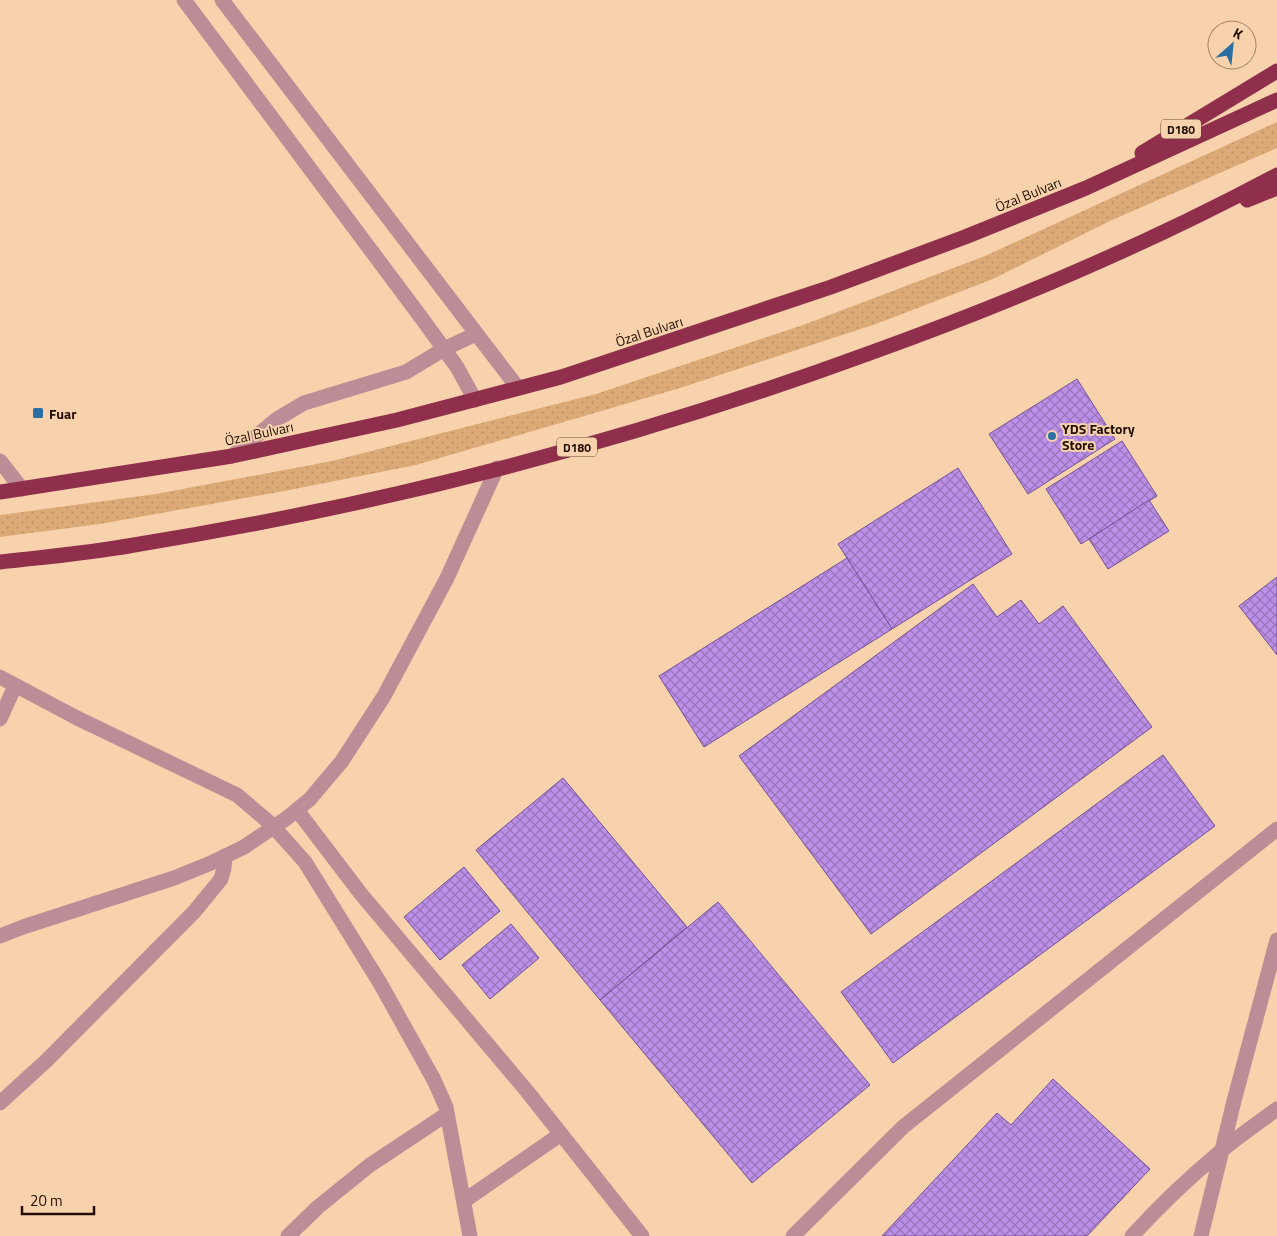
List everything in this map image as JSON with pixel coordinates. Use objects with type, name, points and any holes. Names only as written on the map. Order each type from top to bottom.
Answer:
[{"type":"highway","name":"D180","points":[[1086,188],[1277,71]]},
{"type":"highway","name":"Özal Bulvarı","points":[[0,492],[232,456],[397,420],[561,377],[831,287],[964,237],[1086,188],[1277,100]]},
{"type":"highway","name":"D180","points":[[1130,248],[1277,175]]},
{"type":"highway","name":"D180","points":[[0,562],[131,546],[268,522],[419,488],[647,428],[781,386],[953,323],[1277,188]]},
{"type":"street","points":[[184,0],[444,349],[457,367],[475,400]]},
{"type":"street","points":[[222,0],[518,388]]},
{"type":"street","points":[[232,456],[277,418],[304,403],[406,372],[444,349],[476,334]]},
{"type":"street","points":[[0,460],[22,489]]},
{"type":"street","points":[[0,936],[174,878],[225,856],[244,847],[310,799],[342,761],[384,696],[446,578],[497,468]]},
{"type":"street","points":[[0,677],[77,718],[221,786],[249,804],[305,862],[380,983],[434,1080],[446,1107],[470,1236]]},
{"type":"street","points":[[0,719],[14,686]]},
{"type":"street","points":[[297,810],[391,931],[526,1090],[642,1236]]},
{"type":"street","points":[[793,1236],[903,1127],[1277,829]]},
{"type":"street","points":[[0,1103],[46,1061],[194,912],[221,879],[225,856]]},
{"type":"street","points":[[1201,1236],[1277,940]]},
{"type":"street","points":[[1132,1236],[1161,1205],[1222,1150],[1277,1109]]},
{"type":"street","points":[[288,1236],[318,1207],[370,1165],[447,1114]]},
{"type":"street","points":[[464,1201],[561,1134]]},
{"type":"shaded area","points":[[1277,122],[1277,148],[1112,220],[993,279],[876,324],[680,388],[416,465],[100,524],[0,537],[0,515],[156,494],[332,461],[596,394],[803,325],[985,256]]},
{"type":"building","name":"YDS Factory Store","points":[[1077,379],[1115,439],[1028,494],[989,434]]},
{"type":"building","points":[[1122,441],[1157,496],[1081,544],[1046,489]]},
{"type":"building","points":[[958,468],[1012,554],[892,629],[838,544]]},
{"type":"building","points":[[1149,500],[1169,531],[1108,569],[1089,539]]},
{"type":"building","points":[[847,558],[892,629],[704,747],[659,676]]},
{"type":"building","points":[[1277,577],[1277,655],[1239,606]]},
{"type":"building","points":[[973,584],[997,617],[1021,600],[1039,624],[1063,606],[1152,727],[871,934],[739,756]]},
{"type":"building","points":[[1163,755],[1215,826],[893,1063],[841,992]]},
{"type":"building","points":[[563,778],[687,927],[600,1000],[476,850]]},
{"type":"building","points":[[464,867],[500,911],[440,960],[404,917]]},
{"type":"building","points":[[718,902],[870,1085],[752,1183],[600,1000]]},
{"type":"building","points":[[511,924],[539,958],[490,999],[462,965]]},
{"type":"building","points":[[1053,1079],[1150,1169],[1087,1236],[882,1236],[997,1113],[1011,1125]]},
{"type":"place","name":"Fuar","points":[[38,413]]},
{"type":"place","name":"YDS Factory Store","points":[[1052,436]]}]
